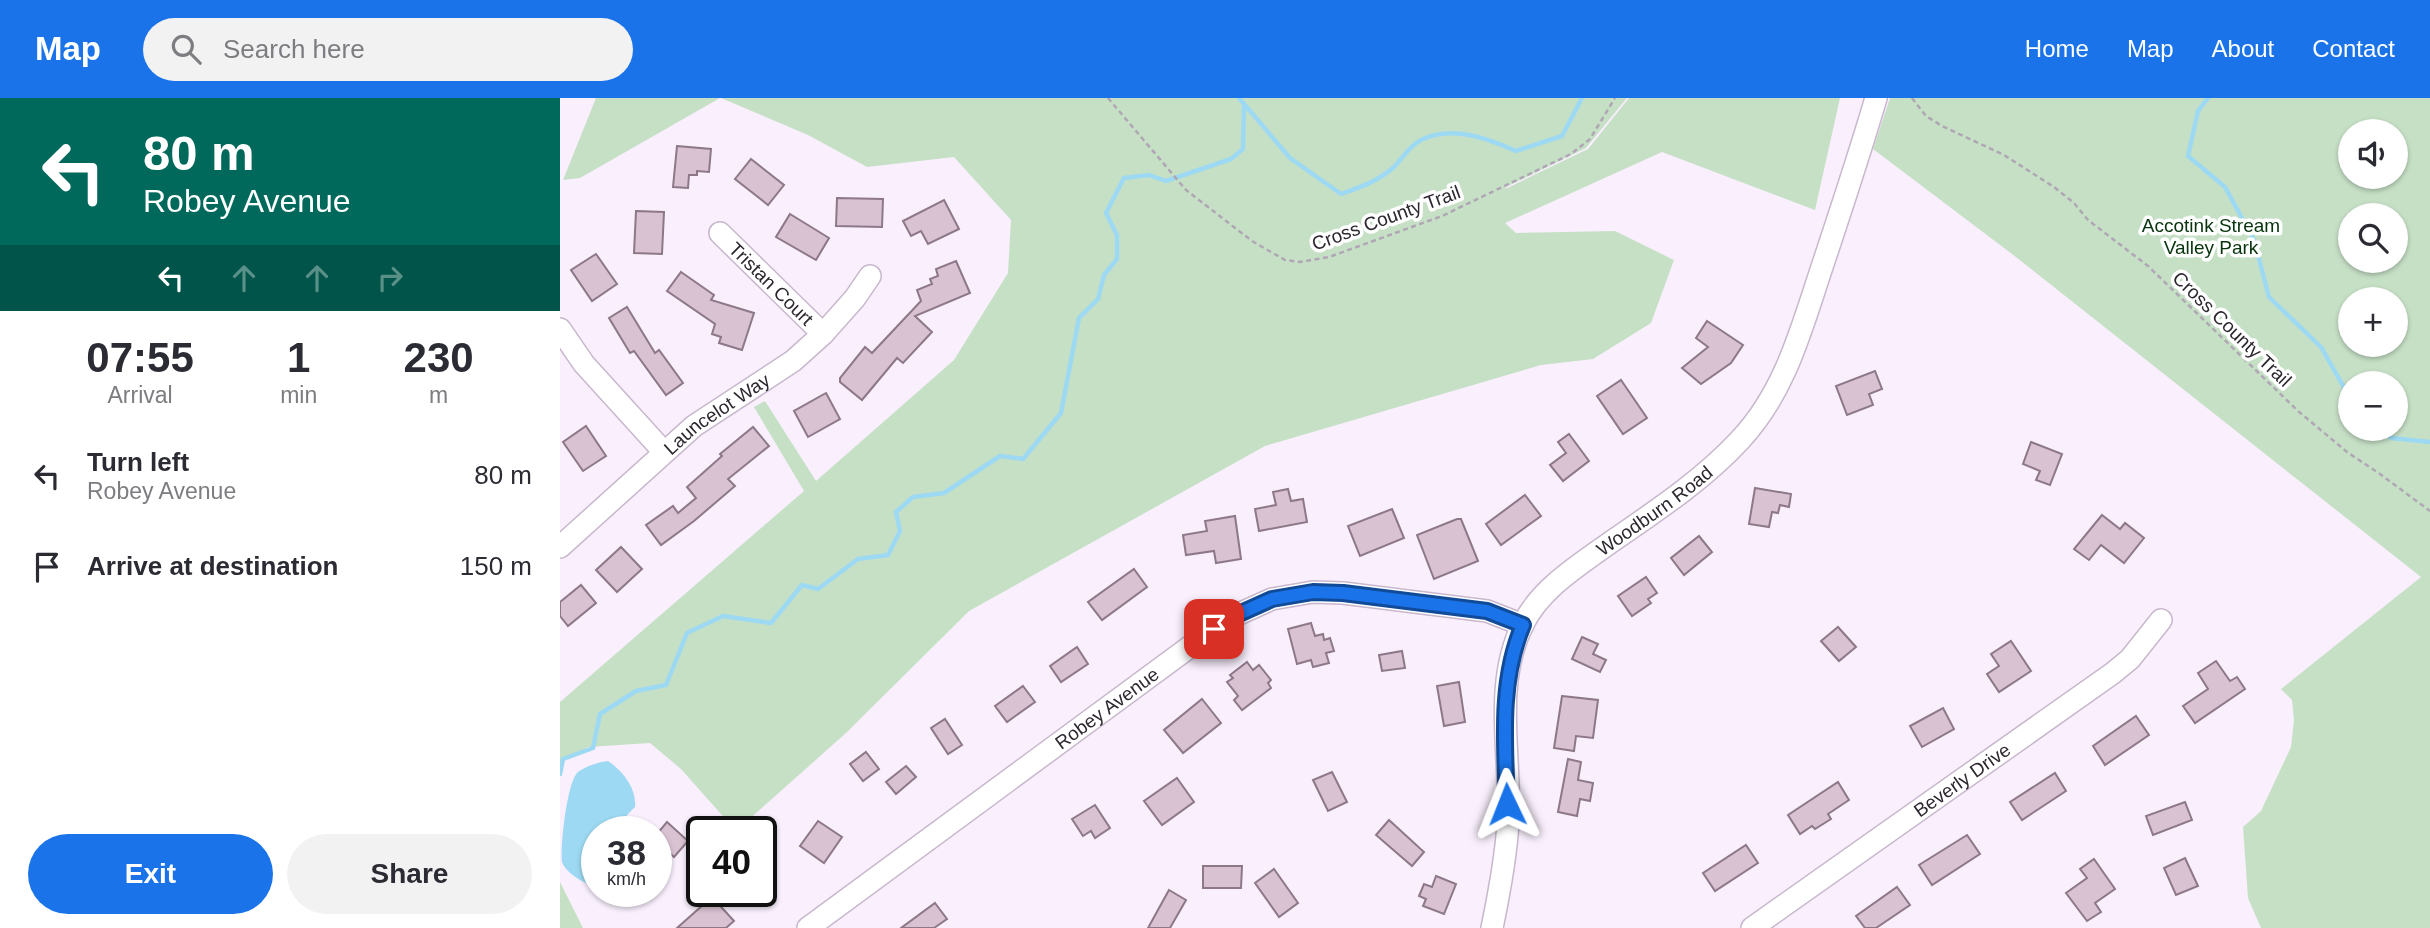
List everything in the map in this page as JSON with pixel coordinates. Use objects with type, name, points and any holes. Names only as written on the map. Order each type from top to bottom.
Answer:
[{"type":"street","name":"Woodburn Road","points":[[1492,928],[1508,823],[1506,695],[1516,642],[1523,625],[1542,596],[1566,575],[1677,495],[1720,460],[1769,404],[1793,351],[1854,173],[1876,98]]},
{"type":"street","name":"Tristan Court","points":[[720,233],[823,334]]},
{"type":"street","name":"Launcelot Way","points":[[560,547],[664,452],[720,407],[793,361],[823,334],[855,298],[870,276]]},
{"type":"street","points":[[560,329],[584,364],[664,452]]},
{"type":"street","name":"Robey Avenue","points":[[808,928],[1214,629],[1272,599],[1313,592],[1343,593],[1487,611],[1523,625]]},
{"type":"street","name":"Beverly Drive","points":[[1752,928],[2113,673],[2130,659],[2161,620]]},
{"type":"path","name":"Cross County Trail","points":[[1108,98],[1183,186],[1272,253],[1285,260],[1300,262],[1349,250],[1442,216],[1571,154],[1590,139],[1615,98]]},
{"type":"path","name":"Cross County Trail","points":[[1912,98],[1926,117],[2004,155],[2054,187],[2074,203],[2088,220],[2148,266],[2298,411],[2347,452],[2430,511]]},
{"type":"green space","points":[[596,98],[720,98],[580,178],[563,180]]},
{"type":"green space","points":[[721,98],[1627,98],[1586,148],[1505,189],[1588,149],[1629,98],[1840,98],[1815,210],[1662,152],[1505,223],[1516,233],[1615,231],[1674,260],[1651,323],[1593,359],[1541,365],[1265,446],[969,611],[846,733],[753,816],[723,816],[681,769],[650,743],[588,747],[560,763],[560,702],[804,491],[754,407],[765,401],[816,481],[954,360],[1008,273],[1011,220],[954,157],[867,167],[808,135]]},
{"type":"green space","name":"Accotink Stream Valley Park","points":[[1890,98],[2430,98],[2430,928],[2261,928],[2248,898],[2243,827],[2261,811],[2291,747],[2294,720],[2292,700],[2281,689],[2421,577],[2012,254],[1873,149]]},
{"type":"green space","points":[[560,882],[583,928],[560,928]]},
{"type":"water","points":[[608,761],[619,770],[634,794],[635,807],[627,816],[581,816],[581,880],[567,870],[562,862],[563,830],[574,778],[578,772]]},
{"type":"building","points":[[677,146],[711,149],[709,172],[697,171],[697,175],[689,175],[688,188],[673,187]]},
{"type":"building","points":[[751,159],[784,185],[768,205],[735,179]]},
{"type":"building","points":[[837,198],[883,199],[882,227],[836,226]]},
{"type":"building","points":[[944,200],[959,229],[928,244],[921,231],[911,236],[903,221]]},
{"type":"building","points":[[636,211],[664,212],[662,254],[634,253]]},
{"type":"building","points":[[790,214],[829,238],[816,260],[776,237]]},
{"type":"building","points":[[596,254],[617,284],[592,301],[571,270]]},
{"type":"building","points":[[956,261],[970,293],[915,316],[932,332],[903,363],[897,358],[862,400],[840,382],[840,378],[865,347],[872,353],[921,301],[917,290],[932,284],[930,279],[938,276],[936,269]]},
{"type":"building","points":[[681,272],[714,295],[711,300],[754,313],[742,350],[719,343],[721,337],[712,334],[715,324],[667,291]]},
{"type":"building","points":[[627,307],[655,353],[659,350],[683,383],[666,395],[634,351],[630,353],[609,318]]},
{"type":"building","points":[[1707,321],[1743,345],[1731,363],[1701,384],[1682,368],[1708,347],[1696,338]]},
{"type":"building","points":[[1875,371],[1882,389],[1869,394],[1873,405],[1847,415],[1836,386]]},
{"type":"building","points":[[1621,380],[1647,418],[1623,434],[1597,396]]},
{"type":"building","points":[[826,393],[840,419],[808,437],[794,411]]},
{"type":"building","points":[[586,426],[606,456],[583,471],[563,442]]},
{"type":"building","points":[[753,427],[769,446],[728,479],[735,486],[661,545],[646,525],[673,506],[678,513],[696,498],[687,487],[722,456],[720,454]]},
{"type":"building","points":[[1569,434],[1589,461],[1563,481],[1550,465],[1566,453],[1558,442]]},
{"type":"building","points":[[2031,442],[2062,454],[2050,485],[2036,480],[2040,471],[2023,464]]},
{"type":"building","points":[[1755,488],[1791,494],[1789,507],[1780,505],[1778,513],[1772,512],[1769,527],[1749,524]]},
{"type":"building","points":[[1288,489],[1291,501],[1303,499],[1307,522],[1259,531],[1255,509],[1276,505],[1273,492]]},
{"type":"building","points":[[1525,495],[1541,516],[1501,545],[1486,524]]},
{"type":"building","points":[[1392,509],[1404,538],[1360,556],[1348,526]]},
{"type":"building","points":[[2102,515],[2120,529],[2125,523],[2144,538],[2124,563],[2101,545],[2089,560],[2074,549]]},
{"type":"building","points":[[1235,516],[1241,559],[1216,563],[1214,551],[1186,555],[1183,535],[1207,531],[1205,521]]},
{"type":"building","points":[[1461,519],[1478,561],[1434,579],[1417,535]]},
{"type":"building","points":[[1699,536],[1712,552],[1684,575],[1671,558]]},
{"type":"building","points":[[621,547],[642,569],[617,592],[596,570]]},
{"type":"building","points":[[1134,569],[1147,587],[1102,620],[1088,602]]},
{"type":"building","points":[[1646,577],[1657,593],[1648,599],[1651,603],[1632,616],[1618,596]]},
{"type":"building","points":[[581,585],[596,603],[568,626],[560,616],[560,602]]},
{"type":"building","points":[[1311,623],[1315,636],[1323,634],[1324,640],[1330,638],[1334,651],[1326,653],[1329,663],[1313,667],[1311,660],[1297,664],[1288,629]]},
{"type":"building","points":[[1838,627],[1856,647],[1839,661],[1821,641]]},
{"type":"building","points":[[1582,637],[1598,644],[1593,654],[1606,660],[1600,672],[1572,659]]},
{"type":"building","points":[[2011,641],[2031,671],[1999,692],[1987,674],[1999,666],[1991,654]]},
{"type":"building","points":[[1077,647],[1088,664],[1061,682],[1050,666]]},
{"type":"building","points":[[1402,651],[1405,668],[1382,671],[1379,655]]},
{"type":"building","points":[[2216,661],[2230,681],[2237,677],[2245,689],[2195,723],[2183,706],[2208,689],[2198,673]]},
{"type":"building","points":[[1247,662],[1253,670],[1259,665],[1271,680],[1268,683],[1271,688],[1242,710],[1234,700],[1238,696],[1227,682],[1233,678],[1230,675]]},
{"type":"building","points":[[1459,682],[1465,722],[1444,726],[1437,686]]},
{"type":"building","points":[[1023,686],[1035,702],[1007,722],[995,706]]},
{"type":"building","points":[[1562,696],[1598,700],[1593,738],[1576,736],[1574,751],[1554,748]]},
{"type":"building","points":[[1202,699],[1221,723],[1183,753],[1164,730]]},
{"type":"building","points":[[1943,708],[1954,729],[1922,747],[1910,726]]},
{"type":"building","points":[[2136,716],[2149,735],[2105,765],[2093,746]]},
{"type":"building","points":[[945,719],[962,745],[948,754],[931,728]]},
{"type":"building","points":[[866,752],[879,769],[863,781],[850,764]]},
{"type":"building","points":[[1568,759],[1581,762],[1578,780],[1593,783],[1590,801],[1580,799],[1577,816],[1558,812]]},
{"type":"building","points":[[906,766],[916,777],[896,794],[886,782]]},
{"type":"building","points":[[1332,772],[1347,802],[1328,811],[1313,780]]},
{"type":"building","points":[[2055,773],[2066,791],[2022,820],[2010,802]]},
{"type":"building","points":[[1177,778],[1194,802],[1162,825],[1144,801]]},
{"type":"building","points":[[1838,782],[1849,800],[1828,814],[1831,819],[1800,834],[1788,815]]},
{"type":"building","points":[[2185,802],[2192,820],[2153,835],[2146,816]]},
{"type":"building","points":[[1095,805],[1110,828],[1095,838],[1091,831],[1083,836],[1072,819]]},
{"type":"building","points":[[1389,820],[1424,852],[1412,866],[1376,835]]},
{"type":"building","points":[[818,821],[842,837],[824,863],[800,846]]},
{"type":"building","points":[[672,827],[686,839],[686,843],[674,857]]},
{"type":"building","points":[[1967,835],[1980,854],[1932,885],[1919,865]]},
{"type":"building","points":[[1746,845],[1758,863],[1715,891],[1703,873]]},
{"type":"building","points":[[2185,858],[2198,886],[2176,895],[2164,868]]},
{"type":"building","points":[[2094,859],[2115,889],[2095,903],[2101,912],[2087,921],[2066,893],[2087,878],[2080,869]]},
{"type":"building","points":[[1203,866],[1242,866],[1241,888],[1203,888]]},
{"type":"building","points":[[1274,869],[1298,903],[1279,917],[1255,883]]},
{"type":"building","points":[[1436,876],[1456,884],[1444,914],[1423,906],[1426,899],[1419,896],[1424,884],[1432,887]]},
{"type":"building","points":[[1897,887],[1910,905],[1876,928],[1865,928],[1856,916]]},
{"type":"building","points":[[1169,890],[1186,900],[1170,928],[1148,928]]},
{"type":"building","points":[[935,903],[947,919],[934,928],[901,928]]},
{"type":"building","points":[[701,907],[721,907],[734,921],[726,928],[677,928]]},
{"type":"waterway","points":[[1239,98],[1290,158],[1341,194],[1382,176],[1394,167],[1413,145],[1433,136],[1457,133],[1469,135],[1516,151],[1562,136],[1582,98]]},
{"type":"waterway","points":[[2208,98],[2198,111],[2188,156],[2225,187],[2254,240],[2269,297],[2321,347],[2338,377]]},
{"type":"waterway","points":[[560,774],[563,759],[593,748],[600,714],[636,691],[666,685],[687,633],[723,616],[771,623],[802,585],[818,589],[858,559],[888,555],[900,531],[896,512],[913,497],[944,493],[1000,456],[1023,459],[1061,413],[1079,318],[1098,299],[1104,275],[1117,259],[1117,235],[1106,213],[1124,178],[1149,175],[1166,181],[1231,159],[1243,149],[1244,105]]},
{"type":"waterway","points":[[2408,440],[2430,442]]},
{"type":"route","points":[[1214,629],[1272,599],[1313,592],[1343,593],[1487,611],[1523,625],[1512,656],[1506,695],[1507,804]]}]
